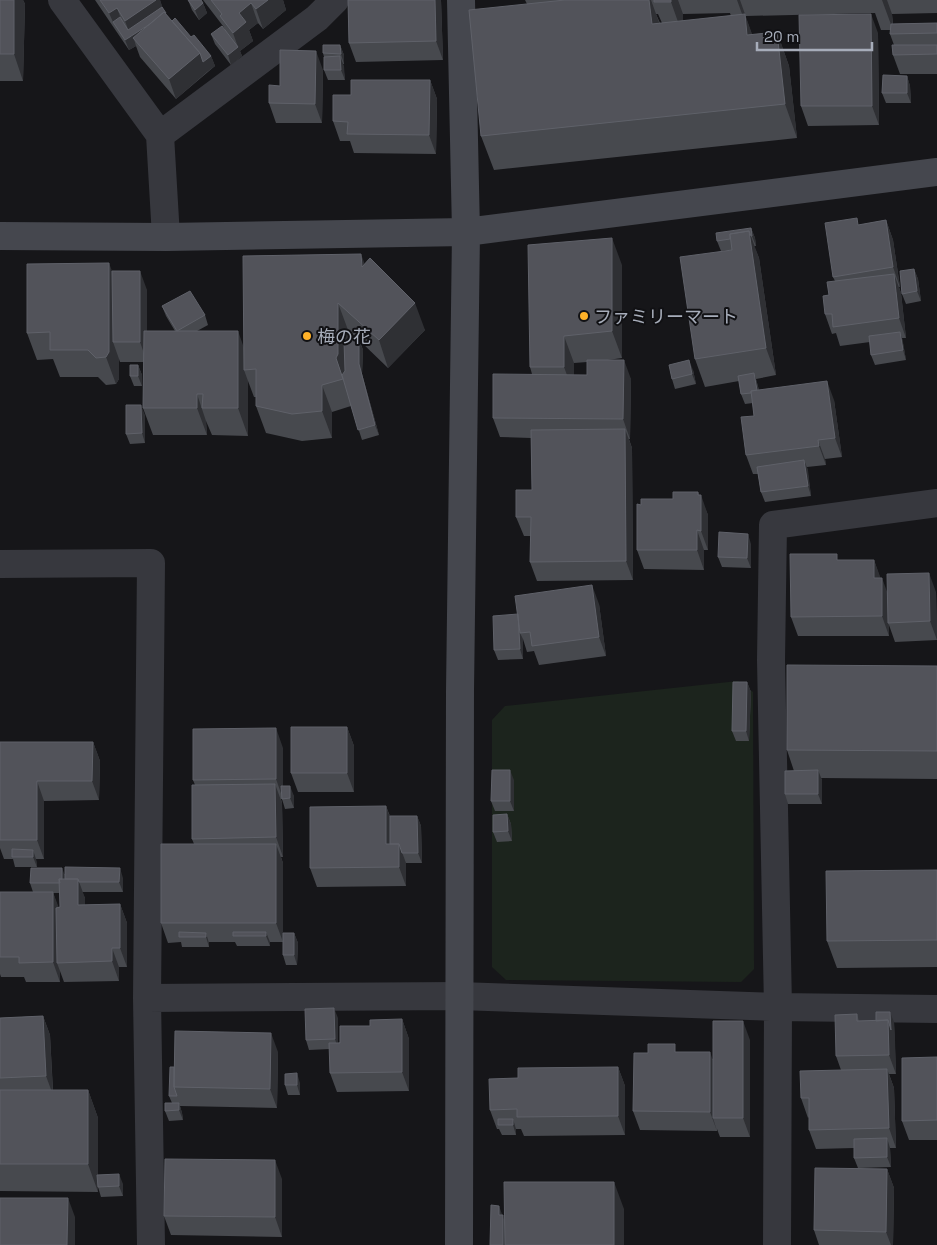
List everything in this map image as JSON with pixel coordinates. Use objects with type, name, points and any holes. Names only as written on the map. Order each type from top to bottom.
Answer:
[{"type":"street","points":[[62,0],[160,135],[166,237]]},
{"type":"street","points":[[160,135],[316,18],[336,0]]},
{"type":"street","points":[[459,1245],[460,691],[466,232],[461,0]]},
{"type":"street","points":[[0,236],[166,237],[466,232],[937,172]]},
{"type":"street","points":[[777,1245],[778,1006],[770,660],[772,525],[937,502]]},
{"type":"street","points":[[0,564],[151,563],[147,998],[151,1245]]},
{"type":"street","points":[[147,998],[459,996],[937,1009]]},
{"type":"shaded area","points":[[738,681],[753,692],[754,969],[741,982],[506,980],[492,967],[492,720],[505,706]]},
{"type":"building","points":[[0,0],[14,0],[14,54],[0,54]]},
{"type":"building","points":[[100,0],[156,0],[125,21],[117,8],[109,13]]},
{"type":"building","points":[[188,0],[201,0],[203,3],[195,10]]},
{"type":"building","points":[[211,0],[268,0],[256,9],[251,3],[239,13],[246,22],[233,33]]},
{"type":"building","points":[[348,0],[435,0],[436,41],[349,43]]},
{"type":"building","points":[[565,0],[649,0],[652,24],[745,14],[747,35],[777,32],[785,104],[481,136],[469,10]]},
{"type":"building","points":[[654,0],[671,0],[671,2],[654,2]]},
{"type":"building","points":[[162,7],[166,13],[164,12],[150,24],[125,40],[113,22],[120,17],[128,30]]},
{"type":"building","points":[[164,12],[200,53],[169,79],[133,38]]},
{"type":"building","points":[[871,14],[872,106],[801,106],[799,15]]},
{"type":"building","points":[[175,18],[191,37],[194,35],[211,56],[203,62],[200,53],[172,21]]},
{"type":"building","points":[[937,23],[937,33],[890,34],[891,24]]},
{"type":"building","points":[[222,26],[238,47],[228,55],[211,34]]},
{"type":"building","points":[[323,45],[340,45],[341,54],[323,53]]},
{"type":"building","points":[[892,45],[937,45],[937,54],[893,55]]},
{"type":"building","points":[[280,50],[316,51],[315,104],[269,103],[269,85],[280,86]]},
{"type":"building","points":[[340,56],[341,70],[324,70],[324,57]]},
{"type":"building","points":[[883,75],[907,76],[907,93],[882,93]]},
{"type":"building","points":[[351,80],[430,80],[429,135],[347,134],[348,122],[333,121],[333,95],[351,95]]},
{"type":"building","points":[[857,218],[858,225],[886,220],[893,267],[833,277],[825,223]]},
{"type":"building","points":[[751,228],[752,236],[749,231],[730,234],[730,239],[717,241],[716,233]]},
{"type":"building","points":[[749,231],[766,348],[695,359],[680,257],[732,250],[730,234]]},
{"type":"building","points":[[612,238],[612,331],[564,336],[564,367],[530,367],[528,245]]},
{"type":"building","points":[[361,254],[362,267],[370,258],[415,303],[379,340],[338,303],[338,354],[336,358],[343,379],[322,385],[322,411],[292,414],[256,406],[256,369],[244,370],[243,256]]},
{"type":"building","points":[[109,263],[109,352],[106,357],[96,358],[88,350],[50,350],[50,332],[27,333],[27,264]]},
{"type":"building","points":[[914,269],[917,291],[902,294],[900,271]]},
{"type":"building","points":[[112,271],[140,271],[140,342],[113,342]]},
{"type":"building","points":[[894,274],[899,318],[833,327],[832,314],[825,314],[823,296],[829,295],[827,282]]},
{"type":"building","points":[[190,291],[205,315],[177,331],[162,306]]},
{"type":"building","points":[[144,331],[238,331],[238,408],[202,408],[203,394],[197,394],[197,408],[143,408]]},
{"type":"building","points":[[900,332],[903,350],[871,355],[869,336]]},
{"type":"building","points":[[359,340],[359,364],[375,425],[358,430],[342,375],[345,371],[344,341]]},
{"type":"building","points":[[587,360],[624,360],[623,419],[493,418],[493,374],[587,375]]},
{"type":"building","points":[[689,360],[692,374],[672,379],[669,365]]},
{"type":"building","points":[[130,365],[138,365],[138,376],[130,376]]},
{"type":"building","points":[[754,373],[757,390],[741,394],[738,376]]},
{"type":"building","points":[[827,381],[835,438],[818,440],[819,446],[746,455],[741,417],[754,416],[751,391]]},
{"type":"building","points":[[126,405],[141,405],[142,433],[126,434]]},
{"type":"building","points":[[625,429],[626,561],[530,562],[531,517],[516,517],[516,490],[532,490],[531,430]]},
{"type":"building","points":[[804,460],[808,486],[761,492],[757,467]]},
{"type":"building","points":[[673,492],[698,492],[698,495],[701,495],[701,531],[697,530],[697,550],[637,550],[637,504],[641,505],[641,499],[673,499]]},
{"type":"building","points":[[719,532],[748,534],[747,558],[718,557]]},
{"type":"building","points":[[790,554],[837,554],[837,560],[874,560],[874,578],[882,578],[882,616],[791,617]]},
{"type":"building","points":[[929,573],[930,621],[888,623],[887,574]]},
{"type":"building","points":[[592,585],[599,637],[532,646],[530,632],[520,633],[515,596]]},
{"type":"building","points":[[518,614],[520,649],[494,650],[493,616]]},
{"type":"building","points":[[787,665],[937,666],[937,751],[787,750]]},
{"type":"building","points":[[733,682],[747,682],[746,731],[732,731]]},
{"type":"building","points":[[291,727],[347,727],[347,773],[291,773]]},
{"type":"building","points":[[276,728],[276,779],[193,780],[193,729]]},
{"type":"building","points":[[0,742],[93,742],[92,781],[37,781],[37,840],[0,840]]},
{"type":"building","points":[[492,770],[510,770],[510,801],[491,801]]},
{"type":"building","points":[[818,770],[818,794],[785,794],[785,771]]},
{"type":"building","points":[[275,784],[276,837],[192,839],[192,785]]},
{"type":"building","points":[[281,786],[290,786],[290,798],[282,799]]},
{"type":"building","points":[[386,806],[386,844],[399,844],[399,867],[310,868],[310,807]]},
{"type":"building","points":[[507,814],[508,831],[493,832],[493,815]]},
{"type":"building","points":[[390,816],[417,816],[418,853],[402,853],[399,844],[390,844]]},
{"type":"building","points":[[161,844],[276,844],[276,923],[161,923]]},
{"type":"building","points":[[12,849],[33,850],[33,857],[12,857]]},
{"type":"building","points":[[65,867],[120,868],[119,882],[79,882],[78,879],[65,879]]},
{"type":"building","points":[[31,868],[62,868],[62,879],[59,879],[60,883],[30,883]]},
{"type":"building","points":[[937,870],[937,940],[827,941],[826,871]]},
{"type":"building","points":[[59,879],[78,879],[78,905],[120,904],[120,948],[112,948],[112,961],[57,963],[56,908],[60,907]]},
{"type":"building","points":[[0,892],[53,892],[53,962],[19,963],[19,957],[0,957]]},
{"type":"building","points":[[179,932],[206,933],[206,937],[179,937]]},
{"type":"building","points":[[233,932],[266,932],[266,936],[233,936]]},
{"type":"building","points":[[283,933],[294,933],[294,955],[283,955]]},
{"type":"building","points":[[334,1008],[335,1039],[306,1040],[305,1009]]},
{"type":"building","points":[[876,1012],[890,1012],[891,1030],[888,1020],[876,1021]]},
{"type":"building","points":[[857,1014],[857,1021],[888,1020],[889,1055],[836,1056],[835,1015]]},
{"type":"building","points":[[43,1016],[46,1076],[0,1078],[0,1018]]},
{"type":"building","points":[[402,1019],[402,1072],[330,1073],[329,1043],[340,1043],[340,1026],[370,1026],[370,1020]]},
{"type":"building","points":[[713,1021],[743,1021],[743,1118],[713,1118]]},
{"type":"building","points":[[175,1031],[271,1033],[270,1089],[174,1087]]},
{"type":"building","points":[[648,1044],[675,1044],[675,1052],[710,1052],[710,1112],[633,1111],[634,1053],[648,1053]]},
{"type":"building","points":[[937,1057],[937,1120],[902,1121],[902,1058]]},
{"type":"building","points":[[170,1067],[174,1067],[174,1087],[177,1096],[169,1096]]},
{"type":"building","points":[[618,1067],[618,1116],[517,1117],[517,1109],[490,1110],[489,1079],[518,1078],[518,1068]]},
{"type":"building","points":[[887,1069],[889,1128],[809,1130],[809,1098],[801,1098],[800,1071]]},
{"type":"building","points":[[297,1073],[297,1085],[285,1085],[285,1074]]},
{"type":"building","points":[[0,1090],[88,1090],[88,1164],[0,1164]]},
{"type":"building","points":[[165,1103],[179,1103],[179,1110],[165,1111]]},
{"type":"building","points":[[498,1119],[513,1119],[513,1125],[498,1125]]},
{"type":"building","points":[[887,1138],[887,1157],[854,1158],[854,1139]]},
{"type":"building","points":[[165,1159],[275,1160],[275,1217],[164,1216]]},
{"type":"building","points":[[815,1168],[887,1169],[886,1232],[814,1230]]},
{"type":"building","points":[[119,1174],[119,1186],[98,1187],[97,1175]]},
{"type":"building","points":[[504,1182],[614,1182],[614,1245],[505,1245]]},
{"type":"building","points":[[0,1198],[68,1198],[67,1245],[0,1245]]},
{"type":"building","points":[[491,1205],[499,1206],[499,1215],[503,1215],[503,1245],[490,1245]]},
{"type":"place","name":"ファミリーマート","points":[[584,316]]},
{"type":"place","name":"梅の花","points":[[307,336]]}]
